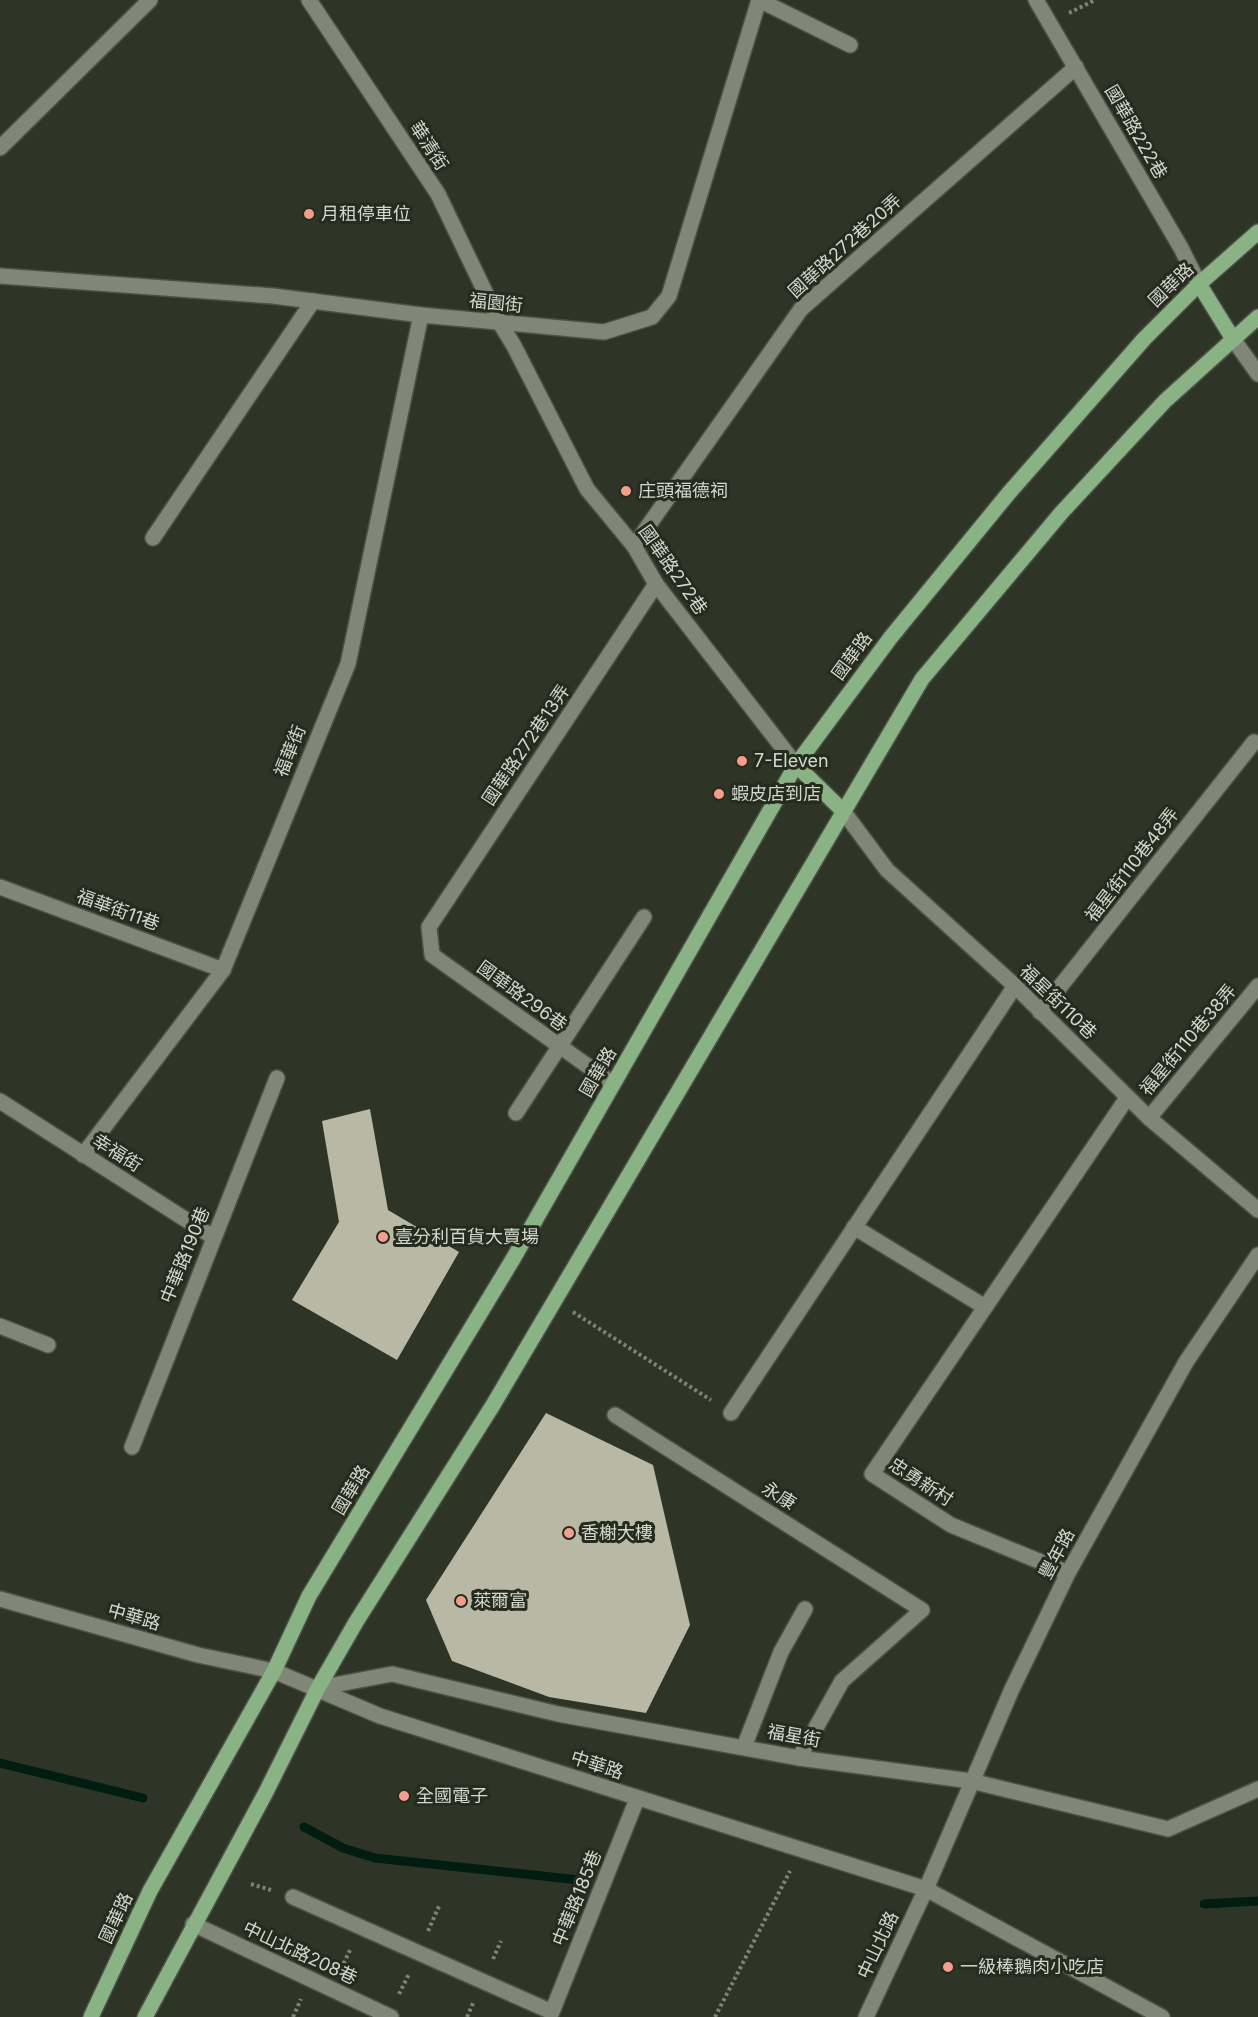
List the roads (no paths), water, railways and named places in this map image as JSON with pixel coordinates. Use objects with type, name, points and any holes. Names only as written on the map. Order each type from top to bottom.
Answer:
[{"type":"main road","name":"國華路","points":[[91,2017],[150,1891],[274,1671],[309,1596],[507,1269],[796,765],[891,637],[1008,494],[1144,339],[1199,284],[1258,232]]},
{"type":"main road","points":[[1199,284],[1233,339]]},
{"type":"main road","points":[[145,2017],[266,1792],[318,1688],[356,1622],[498,1396],[922,679],[1062,512],[1165,401],[1258,317]]},
{"type":"main road","points":[[796,765],[843,811]]},
{"type":"street","points":[[0,148],[150,0]]},
{"type":"street","name":"華清街","points":[[309,0],[438,194],[500,323]]},
{"type":"street","points":[[759,0],[850,45]]},
{"type":"street","name":"福園街","points":[[0,276],[313,301],[421,315],[604,332],[652,317],[669,296],[759,0]]},
{"type":"street","name":"國華路222巷","points":[[1036,0],[1199,284]]},
{"type":"street","name":"國華路272巷20弄","points":[[634,546],[801,309],[1076,67]]},
{"type":"street","points":[[153,538],[313,301]]},
{"type":"street","name":"福華街","points":[[83,1155],[223,970],[348,664],[421,315]]},
{"type":"street","name":"國華路272巷","points":[[500,323],[587,489],[634,546],[656,584],[796,765]]},
{"type":"street","points":[[1233,339],[1258,374]]},
{"type":"street","name":"國華路272巷13弄","points":[[429,927],[656,584]]},
{"type":"street","name":"福星街110巷48弄","points":[[1041,1012],[1254,742]]},
{"type":"street","name":"福星街110巷","points":[[843,811],[887,870],[1015,986],[1127,1098],[1258,1210]]},
{"type":"street","name":"福華街11巷","points":[[0,887],[223,970]]},
{"type":"street","points":[[516,1113],[644,917]]},
{"type":"street","name":"國華路296巷","points":[[429,927],[432,955],[560,1048],[614,1084]]},
{"type":"street","points":[[731,1413],[1015,986]]},
{"type":"street","name":"福星街110巷38弄","points":[[1149,1118],[1258,986]]},
{"type":"street","name":"中華路190巷","points":[[132,1447],[277,1078]]},
{"type":"street","name":"忠勇新村","points":[[1068,1573],[951,1525],[872,1474],[1127,1098]]},
{"type":"street","name":"幸福街","points":[[0,1101],[213,1238]]},
{"type":"street","points":[[854,1227],[985,1306]]},
{"type":"street","name":"豐年路","points":[[926,1889],[971,1781],[1068,1573],[1186,1362],[1258,1255]]},
{"type":"street","points":[[0,1326],[48,1345]]},
{"type":"street","name":"永康","points":[[615,1415],[922,1610],[842,1681],[800,1758]]},
{"type":"street","name":"中華路","points":[[0,1599],[198,1655],[274,1671],[380,1716],[800,1851],[926,1889],[1162,2017]]},
{"type":"street","points":[[744,1747],[781,1652],[805,1610]]},
{"type":"street","name":"福星街","points":[[318,1688],[392,1674],[558,1714],[800,1758],[971,1781],[1168,1829],[1258,1789]]},
{"type":"street","name":"中華路185巷","points":[[293,1897],[552,2012],[637,1799]]},
{"type":"street","name":"中山北路","points":[[866,2017],[926,1889]]},
{"type":"street","name":"中山北路208巷","points":[[193,1924],[391,2017]]},
{"type":"waterway","points":[[0,1763],[143,1798]]},
{"type":"waterway","points":[[304,1827],[343,1848],[375,1858],[579,1880]]},
{"type":"waterway","points":[[1204,1904],[1258,1901]]},
{"type":"place","name":"月租停車位","points":[[309,214]]},
{"type":"place","name":"庄頭福德祠","points":[[626,491]]},
{"type":"place","name":"7-Eleven","points":[[742,761]]},
{"type":"place","name":"蝦皮店到店","points":[[719,794]]},
{"type":"place","name":"壹分利百貨大賣場","points":[[383,1237]]},
{"type":"place","name":"香榭大樓","points":[[569,1533]]},
{"type":"place","name":"萊爾富","points":[[461,1601]]},
{"type":"place","name":"全國電子","points":[[404,1796]]},
{"type":"place","name":"一級棒鵝肉小吃店","points":[[948,1967]]}]
